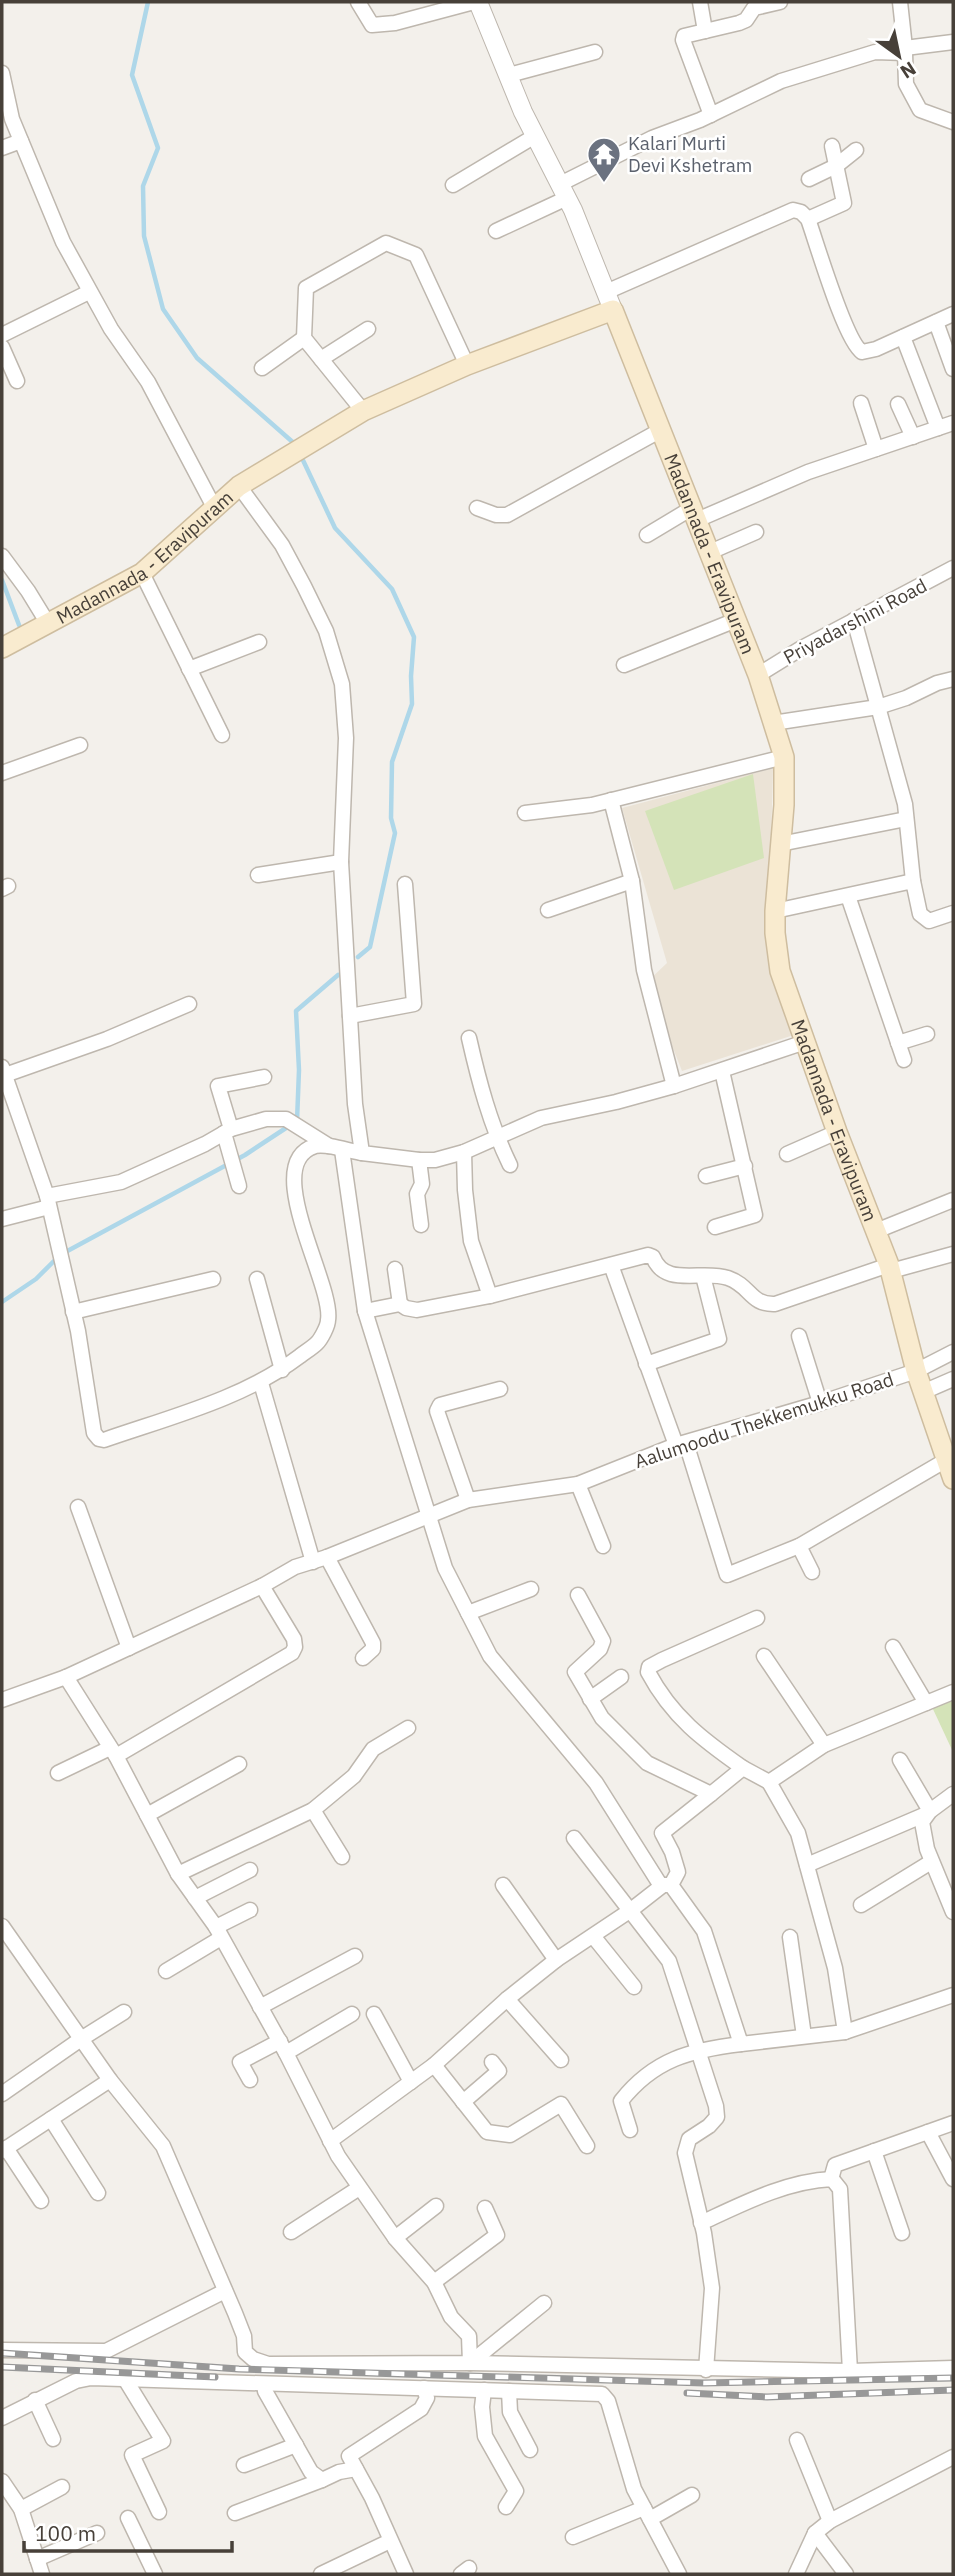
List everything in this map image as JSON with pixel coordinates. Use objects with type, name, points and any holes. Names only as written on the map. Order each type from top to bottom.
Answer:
[{"type":"main road","name":"Madannada - Eravipuram","points":[[2,648],[142,573],[239,486],[363,411],[467,365],[613,310],[758,675],[784,757],[784,805],[775,911],[780,971],[837,1132],[890,1268],[916,1371],[949,1458],[953,1479]]},
{"type":"street","points":[[358,2],[372,25],[395,23],[476,2],[535,136],[564,191],[613,310]]},
{"type":"street","points":[[700,2],[705,31]]},
{"type":"street","points":[[711,115],[683,40],[684,36],[739,23],[746,20],[750,7],[780,2]]},
{"type":"street","points":[[900,2],[905,85],[920,110],[953,122]]},
{"type":"street","points":[[496,231],[652,138],[711,115],[781,81],[875,52],[905,51],[953,42]]},
{"type":"street","points":[[509,75],[595,52]]},
{"type":"street","points":[[2,73],[12,119],[62,242],[131,361],[148,382],[214,507]]},
{"type":"street","points":[[453,185],[535,136]]},
{"type":"street","points":[[2,148],[22,141]]},
{"type":"street","points":[[808,219],[844,203],[832,146]]},
{"type":"street","points":[[809,179],[836,166],[856,150]]},
{"type":"street","points":[[606,292],[793,210],[801,212],[808,219],[845,323],[858,349],[867,352],[953,314]]},
{"type":"street","points":[[363,411],[304,338],[306,288],[386,243],[416,255],[467,365]]},
{"type":"street","points":[[2,335],[89,292]]},
{"type":"street","points":[[936,322],[953,369]]},
{"type":"street","points":[[321,359],[368,329]]},
{"type":"street","points":[[903,337],[938,428]]},
{"type":"street","points":[[262,369],[304,338]]},
{"type":"street","points":[[2,347],[17,381]]},
{"type":"street","points":[[861,403],[876,449]]},
{"type":"street","points":[[898,404],[913,437]]},
{"type":"street","points":[[647,535],[694,514],[808,472],[953,423]]},
{"type":"street","points":[[477,509],[496,515],[507,515],[661,430]]},
{"type":"street","points":[[239,486],[282,545],[299,576],[327,631],[342,684],[346,713],[341,862],[355,1104],[362,1153]]},
{"type":"street","points":[[710,552],[757,532]]},
{"type":"street","points":[[2,556],[28,590],[47,622]]},
{"type":"street","name":"Priyadarshini Road","points":[[758,675],[800,649],[953,568]]},
{"type":"street","points":[[142,573],[222,735]]},
{"type":"street","points":[[624,665],[736,620]]},
{"type":"street","points":[[854,620],[898,777],[920,914],[929,921],[953,913]]},
{"type":"street","points":[[189,669],[260,642]]},
{"type":"street","points":[[773,723],[878,707],[906,698],[937,682],[953,679]]},
{"type":"street","points":[[2,774],[80,745]]},
{"type":"street","points":[[525,813],[592,805],[784,757]]},
{"type":"street","points":[[611,800],[632,881],[644,970],[674,1086]]},
{"type":"street","points":[[780,844],[906,819]]},
{"type":"street","points":[[258,875],[341,862]]},
{"type":"street","points":[[548,910],[632,881]]},
{"type":"street","points":[[775,911],[913,881]]},
{"type":"street","points":[[350,1016],[414,1004],[405,884]]},
{"type":"street","points":[[848,896],[904,1060]]},
{"type":"street","points":[[189,1004],[107,1039],[3,1071],[48,1202],[73,1312],[94,1433],[99,1439],[104,1440],[261,1383],[317,1343],[328,1320],[326,1293],[297,1213],[295,1170],[309,1149],[316,1146],[435,1160],[464,1152],[541,1118],[674,1086],[805,1042]]},
{"type":"street","points":[[898,1043],[927,1034]]},
{"type":"street","points":[[470,1038],[478,1081],[497,1138],[510,1165]]},
{"type":"street","points":[[715,1227],[755,1215],[722,1071]]},
{"type":"street","points":[[239,1186],[218,1086],[264,1077]]},
{"type":"street","points":[[2,1219],[48,1202],[121,1182],[205,1144],[227,1131],[266,1119],[286,1119],[336,1148],[365,1311],[445,1569],[490,1656],[596,1783],[666,1886],[704,1931],[741,2044]]},
{"type":"street","points":[[787,1154],[837,1132]]},
{"type":"street","points":[[464,1152],[471,1241],[489,1296]]},
{"type":"street","points":[[419,1160],[422,1184],[417,1194],[421,1225]]},
{"type":"street","points":[[706,1176],[745,1166]]},
{"type":"street","points":[[876,1231],[953,1200]]},
{"type":"street","points":[[365,1311],[400,1304],[417,1310],[489,1296],[648,1255],[653,1257],[658,1269],[668,1275],[726,1277],[746,1286],[751,1296],[764,1305],[775,1304],[890,1268],[953,1254]]},
{"type":"street","points":[[611,1265],[646,1364],[681,1444],[727,1575],[799,1546],[949,1458]]},
{"type":"street","points":[[395,1269],[400,1304]]},
{"type":"street","points":[[646,1364],[719,1339],[703,1276]]},
{"type":"street","points":[[73,1312],[213,1279]]},
{"type":"street","points":[[257,1279],[282,1370]]},
{"type":"street","points":[[799,1336],[820,1403]]},
{"type":"street","name":"Aalumoodu Thekkemukku Road","points":[[2,1700],[66,1677],[262,1586],[295,1567],[320,1560],[468,1500],[578,1484],[681,1444],[916,1371],[953,1352]]},
{"type":"street","points":[[923,1392],[953,1379]]},
{"type":"street","points":[[261,1383],[320,1560],[373,1643],[373,1649],[363,1658]]},
{"type":"street","points":[[468,1500],[438,1411],[440,1405],[500,1389]]},
{"type":"street","points":[[578,1484],[603,1546]]},
{"type":"street","points":[[78,1507],[129,1648]]},
{"type":"street","points":[[799,1546],[812,1572]]},
{"type":"street","points":[[58,1773],[113,1752],[292,1653],[294,1639],[262,1586]]},
{"type":"street","points":[[468,1613],[531,1589]]},
{"type":"street","points":[[578,1595],[603,1641],[600,1649],[575,1672],[601,1718],[647,1763],[711,1794]]},
{"type":"street","points":[[757,1618],[662,1660],[649,1667],[648,1672],[664,1699],[698,1737],[769,1782],[798,1833],[835,1968],[845,2032]]},
{"type":"street","points":[[894,1647],[926,1703]]},
{"type":"street","points":[[764,1656],[824,1745]]},
{"type":"street","points":[[66,1677],[113,1752],[178,1874],[218,1933],[283,2047],[330,2141],[359,2188],[395,2238],[434,2282],[451,2317],[469,2336],[470,2363]]},
{"type":"street","points":[[590,1699],[621,1677]]},
{"type":"street","points":[[769,1782],[824,1745],[953,1692]]},
{"type":"street","points":[[178,1874],[313,1810],[354,1776],[373,1749],[408,1728]]},
{"type":"street","points":[[901,1760],[927,1813]]},
{"type":"street","points":[[147,1815],[239,1764]]},
{"type":"street","points":[[330,2141],[434,2065],[507,1999],[556,1960],[666,1886],[678,1872],[677,1863],[662,1833],[743,1768]]},
{"type":"street","points":[[807,1866],[927,1813],[953,1794]]},
{"type":"street","points":[[313,1810],[342,1857]]},
{"type":"street","points":[[927,1813],[922,1822],[924,1837],[953,1912]]},
{"type":"street","points":[[574,1838],[670,1961],[717,2118],[690,2139],[685,2152],[712,2288],[706,2370]]},
{"type":"street","points":[[860,1905],[932,1861]]},
{"type":"street","points":[[195,1898],[250,1870]]},
{"type":"street","points":[[503,1885],[556,1960]]},
{"type":"street","points":[[166,1971],[250,1910]]},
{"type":"street","points":[[2,1926],[110,2080],[163,2146],[244,2336],[245,2352],[253,2359],[268,2364],[470,2363],[706,2370],[850,2371],[953,2368]]},
{"type":"street","points":[[593,1936],[634,1987]]},
{"type":"street","points":[[790,1937],[804,2036]]},
{"type":"street","points":[[260,2007],[355,1956]]},
{"type":"street","points":[[630,2130],[621,2101],[660,2065],[698,2049],[845,2032],[953,1995]]},
{"type":"street","points":[[507,1999],[561,2060]]},
{"type":"street","points":[[2,2094],[124,2012]]},
{"type":"street","points":[[250,2080],[240,2062],[283,2047],[352,2014]]},
{"type":"street","points":[[374,2014],[411,2082]]},
{"type":"street","points":[[463,2102],[499,2071],[492,2062]]},
{"type":"street","points":[[434,2065],[487,2132],[510,2135],[561,2104],[587,2146]]},
{"type":"street","points":[[41,2201],[4,2150],[110,2080]]},
{"type":"street","points":[[51,2119],[98,2193]]},
{"type":"street","points":[[831,2179],[835,2165],[953,2123]]},
{"type":"street","points":[[928,2132],[953,2179]]},
{"type":"street","points":[[874,2151],[902,2233]]},
{"type":"street","points":[[701,2223],[758,2197],[811,2181],[831,2179]]},
{"type":"street","points":[[831,2179],[840,2189],[850,2371]]},
{"type":"street","points":[[291,2232],[359,2188]]},
{"type":"street","points":[[395,2238],[436,2206]]},
{"type":"street","points":[[434,2282],[497,2235],[485,2208]]},
{"type":"street","points":[[2,2350],[106,2351],[225,2291]]},
{"type":"street","points":[[470,2363],[544,2303]]},
{"type":"street","points":[[2,2418],[76,2381],[91,2378],[602,2394],[608,2401],[634,2489],[679,2574]]},
{"type":"street","points":[[125,2379],[163,2441],[132,2455],[159,2512]]},
{"type":"street","points":[[264,2384],[265,2391],[311,2472],[322,2480]]},
{"type":"street","points":[[407,2574],[372,2498],[349,2456],[421,2409],[427,2398],[424,2388]]},
{"type":"street","points":[[484,2390],[482,2407],[485,2436],[516,2491],[506,2507]]},
{"type":"street","points":[[509,2391],[510,2412],[530,2450]]},
{"type":"street","points":[[35,2400],[53,2439]]},
{"type":"street","points":[[797,2440],[830,2521]]},
{"type":"street","points":[[244,2465],[296,2445]]},
{"type":"street","points":[[796,2574],[815,2533],[830,2521],[953,2457]]},
{"type":"street","points":[[235,2513],[339,2472],[356,2469]]},
{"type":"street","points":[[2,2481],[21,2509],[42,2574]]},
{"type":"street","points":[[21,2509],[62,2487]]},
{"type":"street","points":[[573,2537],[692,2495]]},
{"type":"street","points":[[128,2518],[155,2574]]},
{"type":"street","points":[[37,2559],[97,2533]]},
{"type":"street","points":[[815,2533],[846,2574]]},
{"type":"street","points":[[321,2574],[390,2541]]},
{"type":"shaded area","points":[[773,768],[770,882],[800,1033],[682,1071],[647,982],[667,963],[622,808]]},
{"type":"green space","points":[[753,774],[764,858],[674,890],[645,811]]},
{"type":"green space","points":[[953,1699],[953,1752],[932,1707]]},
{"type":"waterway","points":[[148,2],[132,75],[158,148],[143,186],[144,236],[163,309],[197,358],[296,445]]},
{"type":"waterway","points":[[301,456],[335,528],[392,589],[414,637],[412,704],[392,762],[391,818],[395,833],[370,947],[358,957]]},
{"type":"waterway","points":[[2,580],[19,625]]},
{"type":"waterway","points":[[297,1121],[299,1070],[296,1011],[338,975]]},
{"type":"waterway","points":[[2,1302],[36,1279],[60,1255],[245,1155],[289,1126]]},
{"type":"railway","points":[[2,2353],[239,2369],[704,2383],[953,2378]]},
{"type":"railway","points":[[2,2367],[215,2377]]},
{"type":"railway","points":[[687,2393],[767,2397],[953,2390]]},
{"type":"place","name":"Kalari Murti Devi Kshetram","points":[[604,184]]}]
